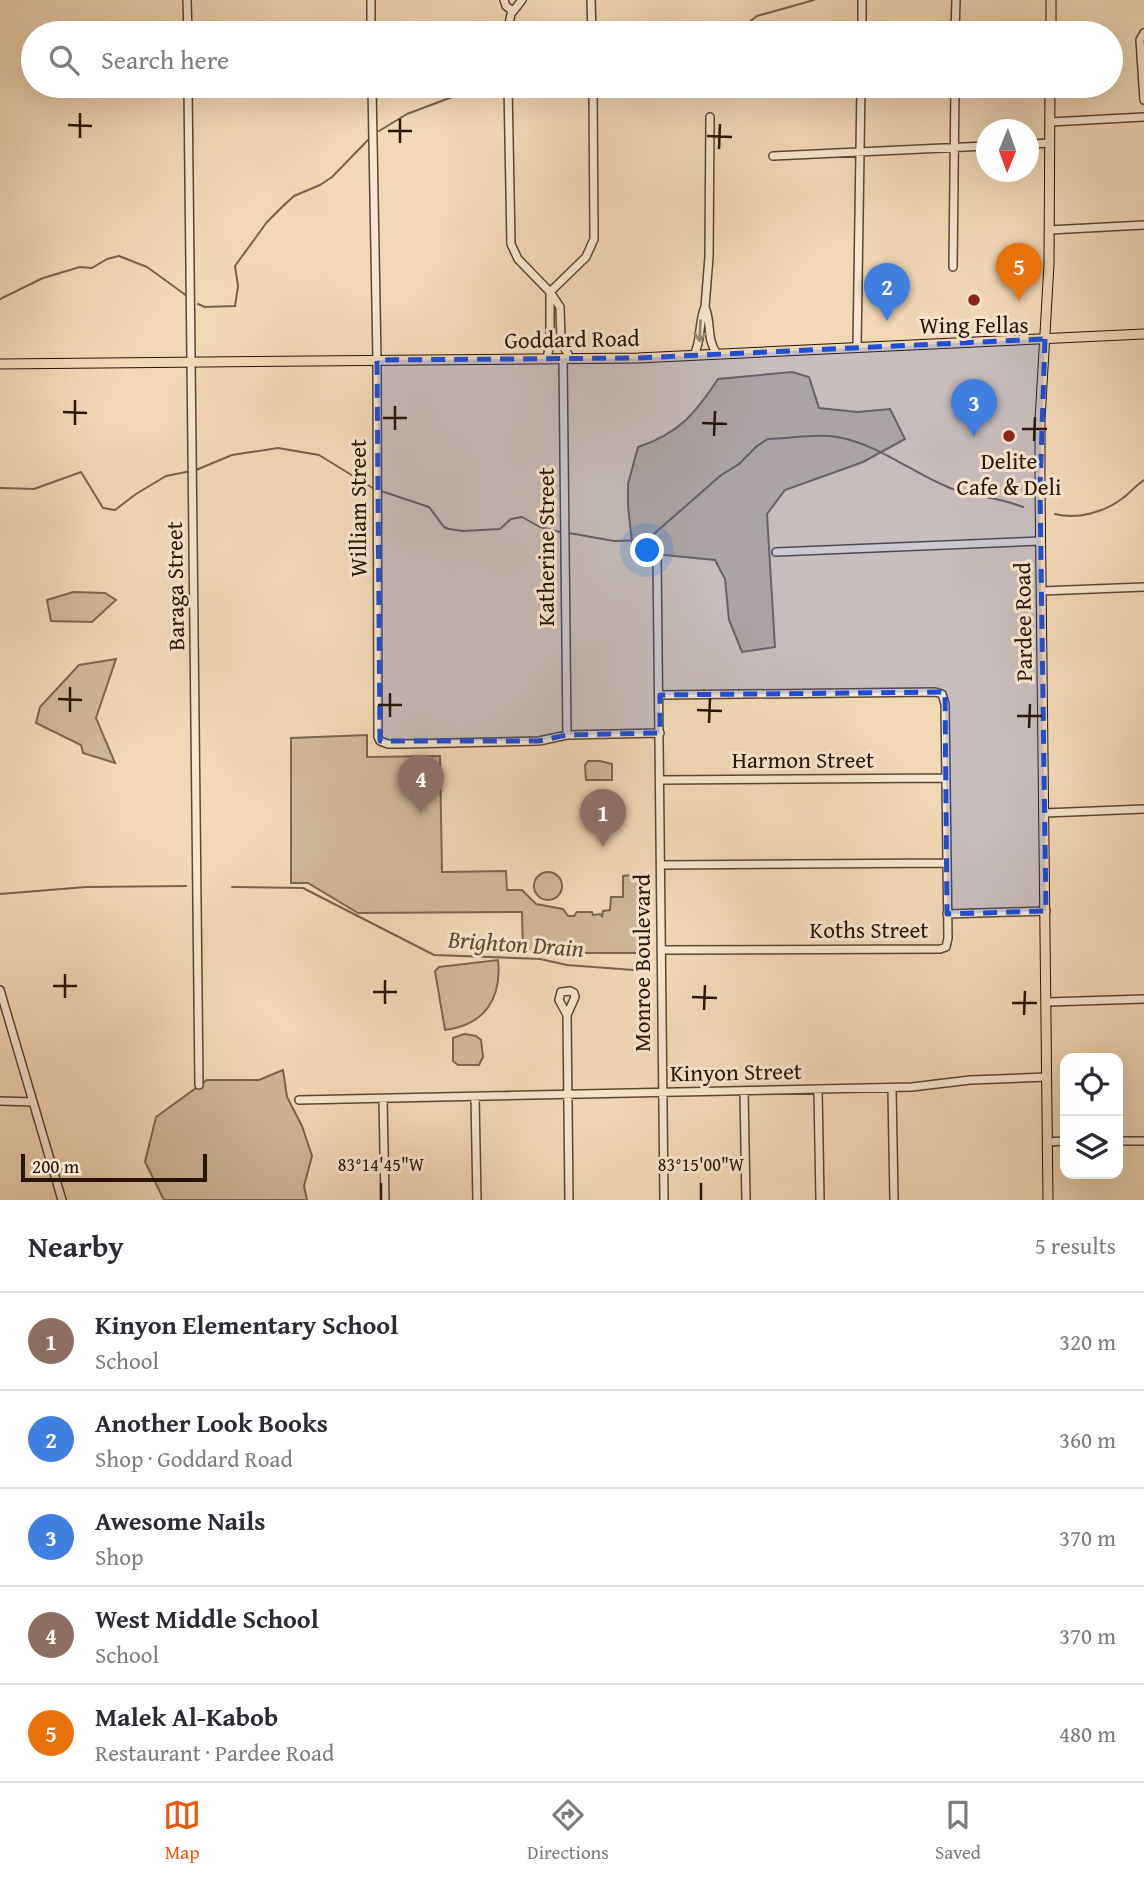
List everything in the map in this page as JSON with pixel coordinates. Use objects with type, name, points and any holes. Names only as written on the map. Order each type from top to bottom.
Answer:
[{"type":"main road","points":[[1051,0],[1051,21]]},
{"type":"main road","name":"Pardee Road","points":[[1048,1200],[1040,420],[1049,230],[1050,98]]},
{"type":"main road","name":"Goddard Road","points":[[0,364],[547,359],[694,355],[1144,334]]},
{"type":"street","points":[[187,0],[188,21]]},
{"type":"street","points":[[371,0],[372,21]]},
{"type":"street","points":[[504,0],[513,12]]},
{"type":"street","points":[[510,21],[522,0]]},
{"type":"street","points":[[591,0],[592,21]]},
{"type":"street","points":[[862,0],[862,21]]},
{"type":"street","points":[[955,21],[956,0]]},
{"type":"street","points":[[1144,33],[1140,40],[1144,100]]},
{"type":"street","name":"Baraga Street","points":[[188,98],[199,1085]]},
{"type":"street","name":"William Street","points":[[372,98],[380,741],[388,744],[539,741],[567,735]]},
{"type":"street","points":[[508,98],[511,244],[518,259],[550,292],[550,342],[547,359]]},
{"type":"street","points":[[550,292],[586,257],[594,239],[593,98]]},
{"type":"street","points":[[858,347],[861,98]]},
{"type":"street","points":[[953,267],[955,98]]},
{"type":"street","points":[[694,355],[699,346],[701,317],[705,307],[709,257],[710,117]]},
{"type":"street","points":[[1050,122],[1144,117]]},
{"type":"street","points":[[1039,144],[1050,143]]},
{"type":"street","points":[[773,156],[976,146]]},
{"type":"street","points":[[1049,230],[1144,225]]},
{"type":"street","name":"Katherine Street","points":[[550,292],[560,307],[561,341],[566,358],[564,540],[567,735]]},
{"type":"street","points":[[705,307],[709,316],[710,345],[717,354]]},
{"type":"street","points":[[776,552],[1041,541]]},
{"type":"street","name":"Monroe Boulevard","points":[[657,557],[664,1200]]},
{"type":"street","points":[[1042,591],[1144,587]]},
{"type":"street","points":[[660,695],[934,692],[944,696],[947,914]]},
{"type":"street","points":[[567,735],[660,733]]},
{"type":"street","name":"Harmon Street","points":[[660,780],[946,778]]},
{"type":"street","points":[[1045,813],[1144,809]]},
{"type":"street","points":[[661,865],[947,863]]},
{"type":"street","name":"Koths Street","points":[[661,950],[940,949],[946,947],[948,941],[947,914],[1046,911]]},
{"type":"street","points":[[0,990],[62,1200]]},
{"type":"street","points":[[1047,1002],[1144,999]]},
{"type":"street","points":[[567,1015],[569,1200]]},
{"type":"street","name":"Kinyon Street","points":[[299,1100],[892,1088],[970,1080],[1047,1077]]},
{"type":"street","points":[[892,1088],[894,1200]]},
{"type":"street","points":[[818,1090],[820,1200]]},
{"type":"street","points":[[744,1091],[746,1200]]},
{"type":"street","points":[[475,1097],[477,1200]]},
{"type":"street","points":[[383,1098],[385,1200]]},
{"type":"street","points":[[0,1101],[33,1102]]},
{"type":"street","points":[[1047,1142],[1060,1141]]},
{"type":"street","points":[[1123,1141],[1144,1141]]},
{"type":"highlighted area","points":[[1045,339],[1040,489],[1046,911],[947,914],[945,692],[660,695],[660,733],[567,735],[539,741],[380,741],[377,360],[638,358]]},
{"type":"shaded area","points":[[792,372],[809,377],[819,408],[857,412],[890,409],[905,439],[863,462],[785,490],[767,514],[775,647],[742,652],[729,620],[725,579],[715,560],[633,552],[628,484],[638,447],[675,429],[701,403],[718,379]]},
{"type":"shaded area","points":[[73,592],[105,593],[116,600],[92,622],[51,621],[47,600]]},
{"type":"shaded area","points":[[116,659],[96,718],[115,763],[83,753],[81,745],[36,723],[40,707],[79,665]]},
{"type":"shaded area","points":[[367,735],[367,757],[440,756],[442,872],[506,871],[507,890],[522,890],[536,904],[563,909],[568,916],[574,916],[577,912],[592,912],[593,915],[601,914],[602,917],[603,911],[610,910],[611,897],[623,897],[623,876],[643,874],[644,953],[523,953],[522,912],[358,913],[308,883],[291,883],[291,738]]},
{"type":"shaded area","points":[[588,761],[612,764],[612,780],[586,780],[585,765]]},
{"type":"shaded area","points":[[548,872],[558,876],[562,886],[558,896],[548,900],[538,896],[534,886],[538,876]]},
{"type":"shaded area","points":[[498,960],[497,986],[488,1007],[471,1022],[445,1030],[435,971],[439,967]]},
{"type":"shaded area","points":[[464,1034],[476,1036],[481,1040],[483,1057],[479,1065],[458,1065],[453,1061],[453,1038]]},
{"type":"shaded area","points":[[283,1070],[287,1097],[302,1126],[312,1156],[304,1186],[307,1200],[164,1200],[145,1162],[156,1117],[207,1080],[259,1080]]},
{"type":"waterway","points":[[751,21],[757,16],[814,0]]},
{"type":"waterway","points":[[379,131],[407,114],[449,98]]},
{"type":"waterway","points":[[198,304],[205,307],[235,306],[238,286],[235,266],[267,222],[294,196],[332,177],[368,140]]},
{"type":"waterway","points":[[0,299],[43,278],[80,267],[92,268],[107,259],[119,256],[147,267],[187,296]]},
{"type":"waterway","points":[[569,533],[614,541],[647,540],[720,476],[768,439],[811,436],[837,437],[867,446],[950,488],[1023,507]]},
{"type":"waterway","points":[[196,470],[232,455],[278,448],[319,455],[376,490]]},
{"type":"waterway","points":[[0,488],[34,489],[81,472],[103,508],[115,510],[166,476],[191,471]]},
{"type":"waterway","points":[[1055,514],[1072,516],[1099,511],[1116,503],[1144,480]]},
{"type":"waterway","points":[[381,491],[429,507],[444,527],[449,529],[500,529],[511,519],[522,517],[540,527],[564,533]]},
{"type":"waterway","name":"Brighton Drain","points":[[0,894],[86,887],[186,886]]},
{"type":"waterway","name":"Brighton Drain","points":[[232,887],[303,888],[434,955],[540,959],[567,965],[647,971]]},
{"type":"place","name":"Wing Fellas","points":[[974,300]]},
{"type":"place","name":"Malek Al-Kabob","points":[[1019,301]]},
{"type":"place","name":"Another Look Books","points":[[887,321]]},
{"type":"place","name":"Delite Cafe & Deli","points":[[1009,436]]},
{"type":"place","name":"Awesome Nails","points":[[974,437]]},
{"type":"place","name":"West Middle School","points":[[421,813]]},
{"type":"place","name":"Kinyon Elementary School","points":[[603,847]]}]
